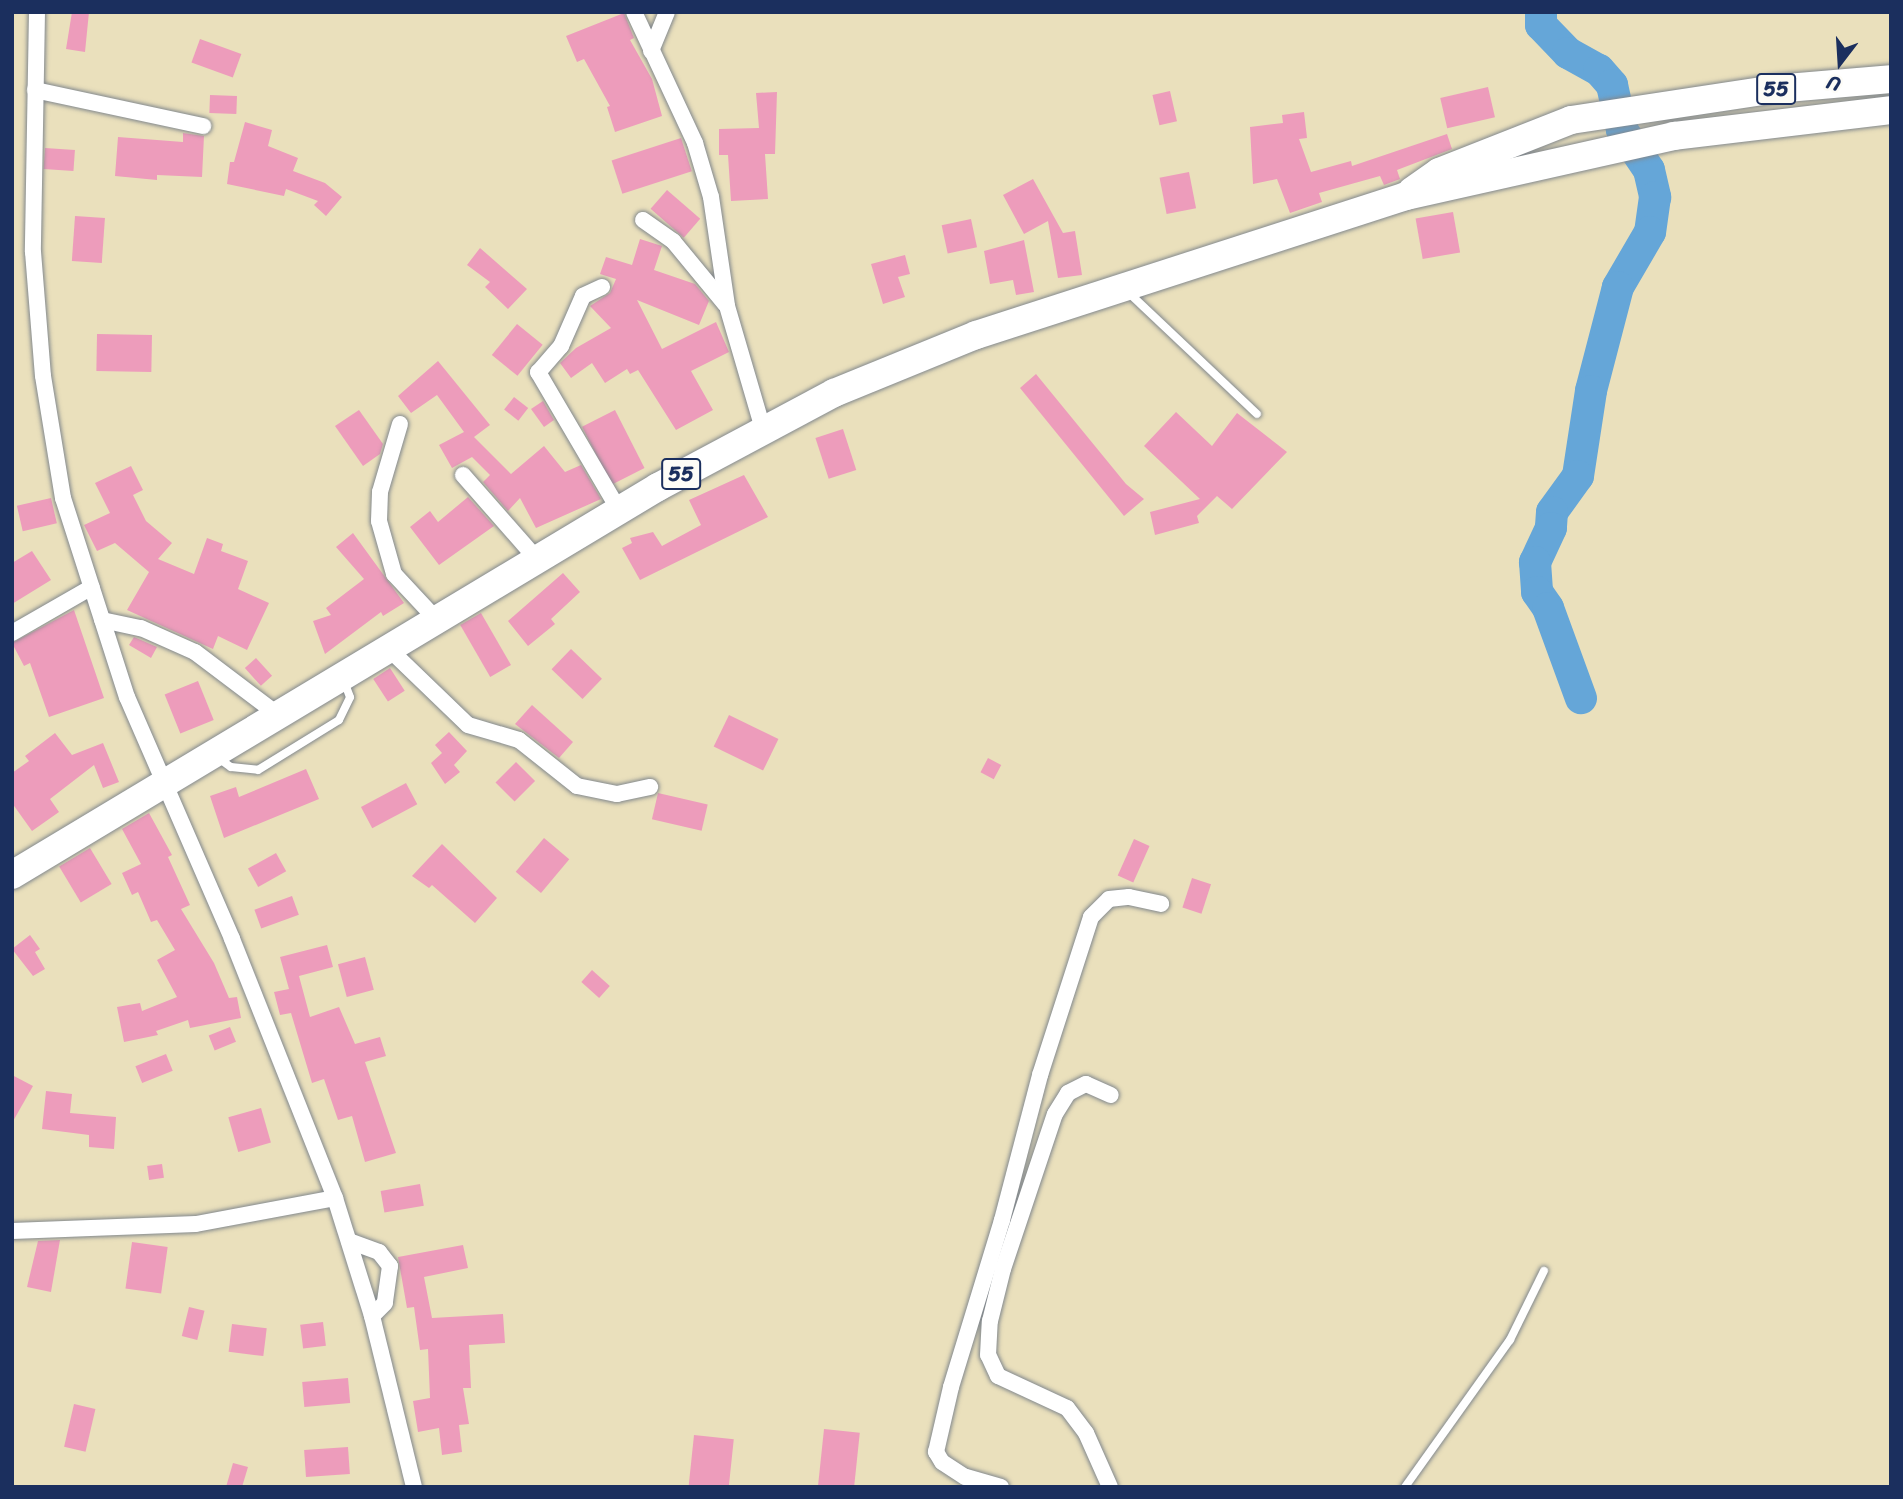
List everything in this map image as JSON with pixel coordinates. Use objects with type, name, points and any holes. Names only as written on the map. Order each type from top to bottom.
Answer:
[{"type":"highway","name":"55","points":[[1406,196],[1439,172],[1489,150],[1571,120],[1663,104],[1891,79]]},
{"type":"highway","name":"55","points":[[12,875],[618,510],[763,429],[834,393],[976,335],[1406,196],[1442,191],[1612,147],[1674,136],[1891,110]]},
{"type":"street","points":[[37,12],[33,252],[43,376],[63,498],[127,697],[166,782],[335,1198],[372,1316],[414,1487]]},
{"type":"street","points":[[634,12],[695,143],[711,197],[727,306],[763,429]]},
{"type":"street","points":[[652,51],[667,12]]},
{"type":"street","points":[[35,90],[203,126]]},
{"type":"street","points":[[643,220],[673,242],[727,306]]},
{"type":"street","points":[[602,286],[583,296],[561,346],[538,372],[618,510]]},
{"type":"street","points":[[400,424],[380,492],[379,522],[394,574],[435,618]]},
{"type":"street","points":[[463,475],[536,558]]},
{"type":"street","points":[[12,633],[92,587]]},
{"type":"street","points":[[102,620],[141,628],[195,652],[277,714]]},
{"type":"street","points":[[387,647],[468,725],[519,740],[577,786],[617,794],[650,788]]},
{"type":"street","points":[[1001,1487],[965,1477],[942,1462],[936,1452],[951,1387],[1002,1220],[1040,1075],[1091,917],[1109,899],[1129,897],[1161,904]]},
{"type":"street","points":[[1110,1487],[1086,1433],[1068,1408],[998,1376],[988,1355],[990,1321],[1003,1269],[1055,1114],[1068,1093],[1086,1084],[1111,1095]]},
{"type":"street","points":[[12,1231],[197,1224],[335,1198]]},
{"type":"street","points":[[349,1241],[379,1252],[390,1266],[385,1303],[372,1316]]},
{"type":"lane","points":[[1122,287],[1257,414]]},
{"type":"lane","points":[[211,754],[231,767],[258,770],[339,720],[350,697],[342,675]]},
{"type":"lane","points":[[1405,1487],[1510,1340],[1544,1271]]},
{"type":"building","points":[[72,12],[89,12],[85,52],[66,49]]},
{"type":"building","points":[[624,13],[634,38],[630,40],[652,79],[662,116],[615,132],[607,107],[610,106],[584,59],[577,62],[566,36]]},
{"type":"building","points":[[200,39],[241,54],[233,78],[191,62]]},
{"type":"building","points":[[1488,87],[1495,117],[1447,128],[1440,98]]},
{"type":"building","points":[[1170,91],[1177,121],[1159,125],[1152,95]]},
{"type":"building","points":[[777,92],[775,154],[765,154],[768,199],[731,201],[728,155],[719,155],[719,129],[759,128],[756,93]]},
{"type":"building","points":[[210,95],[237,96],[236,114],[209,113]]},
{"type":"building","points":[[1304,112],[1307,138],[1299,139],[1311,172],[1351,161],[1352,166],[1447,134],[1452,149],[1397,170],[1400,179],[1384,185],[1380,176],[1319,193],[1322,202],[1290,213],[1277,179],[1253,184],[1250,127],[1283,123],[1282,115]]},
{"type":"building","points":[[245,122],[272,130],[268,146],[298,158],[293,171],[325,183],[342,197],[326,216],[314,205],[318,201],[286,189],[284,196],[227,184],[230,162],[234,162]]},
{"type":"building","points":[[183,133],[204,136],[202,177],[157,175],[157,180],[115,176],[118,137],[183,142]]},
{"type":"building","points":[[681,138],[692,171],[622,194],[612,161]]},
{"type":"building","points":[[45,148],[75,150],[73,171],[44,169]]},
{"type":"building","points":[[1189,172],[1196,208],[1167,214],[1160,178]]},
{"type":"building","points":[[1033,179],[1063,233],[1075,231],[1082,275],[1058,278],[1048,221],[1024,234],[1003,195]]},
{"type":"building","points":[[667,190],[700,219],[684,238],[651,209]]},
{"type":"building","points":[[1453,212],[1460,252],[1423,259],[1416,219]]},
{"type":"building","points":[[75,216],[105,218],[102,263],[72,261]]},
{"type":"building","points":[[971,219],[977,247],[948,254],[942,225]]},
{"type":"building","points":[[640,239],[662,246],[654,270],[695,284],[709,301],[699,325],[637,300],[662,349],[716,322],[729,352],[691,371],[713,410],[676,430],[638,370],[630,374],[627,369],[605,383],[592,363],[571,378],[560,363],[576,348],[611,328],[590,306],[610,293],[616,279],[600,274],[606,257],[632,265]]},
{"type":"building","points":[[1024,240],[1034,292],[1016,295],[1013,280],[990,284],[984,251]]},
{"type":"building","points":[[480,248],[527,289],[508,309],[485,287],[490,282],[467,265]]},
{"type":"building","points":[[905,255],[910,274],[898,277],[905,297],[883,304],[871,264]]},
{"type":"building","points":[[517,324],[543,345],[517,376],[492,355]]},
{"type":"building","points":[[97,334],[152,335],[151,372],[96,371]]},
{"type":"building","points":[[438,361],[490,425],[474,437],[511,474],[544,446],[565,472],[581,465],[601,499],[536,528],[520,498],[508,511],[483,482],[490,475],[472,457],[452,468],[439,445],[464,432],[437,395],[411,413],[398,396]]},
{"type":"building","points":[[1036,374],[1126,484],[1144,499],[1124,516],[1020,388]]},
{"type":"building","points":[[514,397],[528,408],[518,421],[504,410]]},
{"type":"building","points":[[543,401],[554,420],[544,427],[531,409]]},
{"type":"building","points":[[359,410],[383,444],[380,454],[363,466],[335,426]]},
{"type":"building","points":[[615,410],[645,468],[612,485],[582,427]]},
{"type":"building","points":[[1176,412],[1212,446],[1237,413],[1287,452],[1232,509],[1217,496],[1197,516],[1199,523],[1155,535],[1150,512],[1200,499],[1144,446]]},
{"type":"building","points":[[843,429],[856,470],[829,479],[815,438]]},
{"type":"building","points":[[131,466],[143,490],[133,495],[146,521],[172,543],[158,559],[194,574],[207,538],[223,544],[221,551],[248,561],[238,589],[269,603],[247,650],[218,636],[213,649],[127,610],[149,572],[115,543],[97,551],[84,525],[110,513],[95,483]]},
{"type":"building","points":[[744,475],[768,517],[640,580],[622,548],[632,543],[630,538],[653,532],[662,546],[701,525],[689,500]]},
{"type":"building","points":[[468,497],[494,526],[439,565],[410,527],[430,511],[438,522]]},
{"type":"building","points":[[51,498],[57,523],[23,531],[17,506]]},
{"type":"building","points":[[353,533],[404,603],[383,616],[381,612],[325,654],[313,621],[331,615],[326,608],[364,579],[336,547]]},
{"type":"building","points":[[32,551],[51,580],[12,604],[12,563]]},
{"type":"building","points":[[563,573],[580,592],[551,619],[555,624],[528,646],[508,621]]},
{"type":"building","points":[[74,610],[104,698],[49,717],[30,663],[24,666],[12,643]]},
{"type":"building","points":[[481,613],[511,665],[490,677],[460,625]]},
{"type":"building","points":[[134,637],[157,647],[151,658],[129,645]]},
{"type":"building","points":[[571,649],[602,679],[582,699],[552,669]]},
{"type":"building","points":[[256,658],[272,676],[261,686],[245,668]]},
{"type":"building","points":[[390,668],[405,691],[388,702],[373,679]]},
{"type":"building","points":[[198,681],[214,720],[180,733],[165,694]]},
{"type":"building","points":[[532,705],[573,742],[559,758],[515,724]]},
{"type":"building","points":[[729,715],[778,739],[763,771],[714,746]]},
{"type":"building","points":[[449,732],[467,751],[454,765],[460,772],[445,784],[431,763],[442,753],[435,745]]},
{"type":"building","points":[[55,733],[72,755],[103,743],[119,782],[103,788],[94,765],[50,799],[59,812],[32,831],[12,803],[12,773],[29,761],[25,756]]},
{"type":"building","points":[[988,758],[1001,765],[994,779],[980,772]]},
{"type":"building","points":[[516,762],[535,781],[515,802],[495,783]]},
{"type":"building","points":[[306,769],[319,799],[224,838],[210,796],[236,787],[239,797]]},
{"type":"building","points":[[406,783],[417,804],[372,828],[361,807]]},
{"type":"building","points":[[658,793],[708,804],[702,831],[652,819]]},
{"type":"building","points":[[149,813],[172,855],[168,857],[190,905],[181,909],[214,963],[229,998],[237,997],[241,1018],[190,1028],[188,1020],[156,1031],[158,1035],[124,1042],[117,1007],[140,1003],[142,1011],[177,997],[157,960],[175,950],[157,920],[151,922],[138,892],[132,895],[122,873],[141,864],[122,829]]},
{"type":"building","points":[[544,838],[569,859],[541,893],[516,872]]},
{"type":"building","points":[[1134,839],[1150,846],[1133,882],[1118,876]]},
{"type":"building","points":[[442,844],[497,898],[475,923],[432,885],[429,888],[412,876]]},
{"type":"building","points":[[90,848],[112,884],[81,903],[59,867]]},
{"type":"building","points":[[276,853],[286,871],[258,887],[248,869]]},
{"type":"building","points":[[1192,878],[1211,884],[1201,914],[1182,907]]},
{"type":"building","points":[[292,896],[299,915],[261,928],[254,910]]},
{"type":"building","points":[[30,935],[40,949],[35,952],[45,969],[33,976],[12,949]]},
{"type":"building","points":[[327,945],[333,967],[299,976],[310,1017],[339,1007],[355,1044],[380,1037],[386,1056],[365,1062],[396,1153],[365,1162],[352,1116],[338,1120],[324,1079],[312,1083],[291,1013],[280,1015],[274,992],[289,989],[280,957]]},
{"type":"building","points":[[365,957],[374,990],[347,997],[338,964]]},
{"type":"building","points":[[592,970],[610,986],[599,998],[581,982]]},
{"type":"building","points":[[230,1027],[236,1042],[215,1050],[209,1036]]},
{"type":"building","points":[[166,1054],[173,1071],[142,1083],[135,1066]]},
{"type":"building","points":[[12,1075],[33,1086],[12,1123]]},
{"type":"building","points":[[46,1091],[72,1094],[70,1113],[116,1117],[114,1149],[89,1147],[89,1135],[42,1129]]},
{"type":"building","points":[[261,1108],[271,1143],[238,1152],[228,1117]]},
{"type":"building","points":[[162,1164],[164,1178],[149,1180],[147,1166]]},
{"type":"building","points":[[420,1184],[424,1206],[384,1213],[381,1191]]},
{"type":"building","points":[[60,1240],[51,1292],[27,1287],[38,1241]]},
{"type":"building","points":[[132,1242],[168,1247],[161,1294],[125,1289]]},
{"type":"building","points":[[463,1245],[468,1268],[424,1277],[432,1318],[503,1314],[505,1343],[469,1345],[471,1388],[463,1388],[469,1424],[459,1425],[462,1452],[442,1455],[439,1428],[418,1432],[413,1401],[430,1398],[428,1349],[420,1350],[414,1307],[407,1308],[398,1257]]},
{"type":"building","points":[[189,1307],[205,1311],[197,1340],[182,1336]]},
{"type":"building","points":[[323,1322],[326,1346],[303,1349],[300,1325]]},
{"type":"building","points":[[232,1324],[267,1328],[263,1356],[229,1352]]},
{"type":"building","points":[[348,1378],[350,1403],[304,1407],[302,1382]]},
{"type":"building","points":[[74,1404],[95,1409],[86,1452],[64,1447]]},
{"type":"building","points":[[824,1429],[860,1433],[854,1487],[818,1487]]},
{"type":"building","points":[[694,1435],[734,1439],[729,1487],[689,1487]]},
{"type":"building","points":[[348,1447],[350,1474],[306,1477],[304,1450]]},
{"type":"building","points":[[233,1463],[248,1467],[242,1487],[226,1487]]},
{"type":"waterway","points":[[1541,12],[1541,25],[1568,53],[1599,70],[1612,85],[1622,130],[1649,170],[1655,197],[1650,232],[1618,287],[1591,391],[1578,476],[1552,512],[1551,528],[1535,562],[1537,592],[1548,608],[1581,698]]}]
